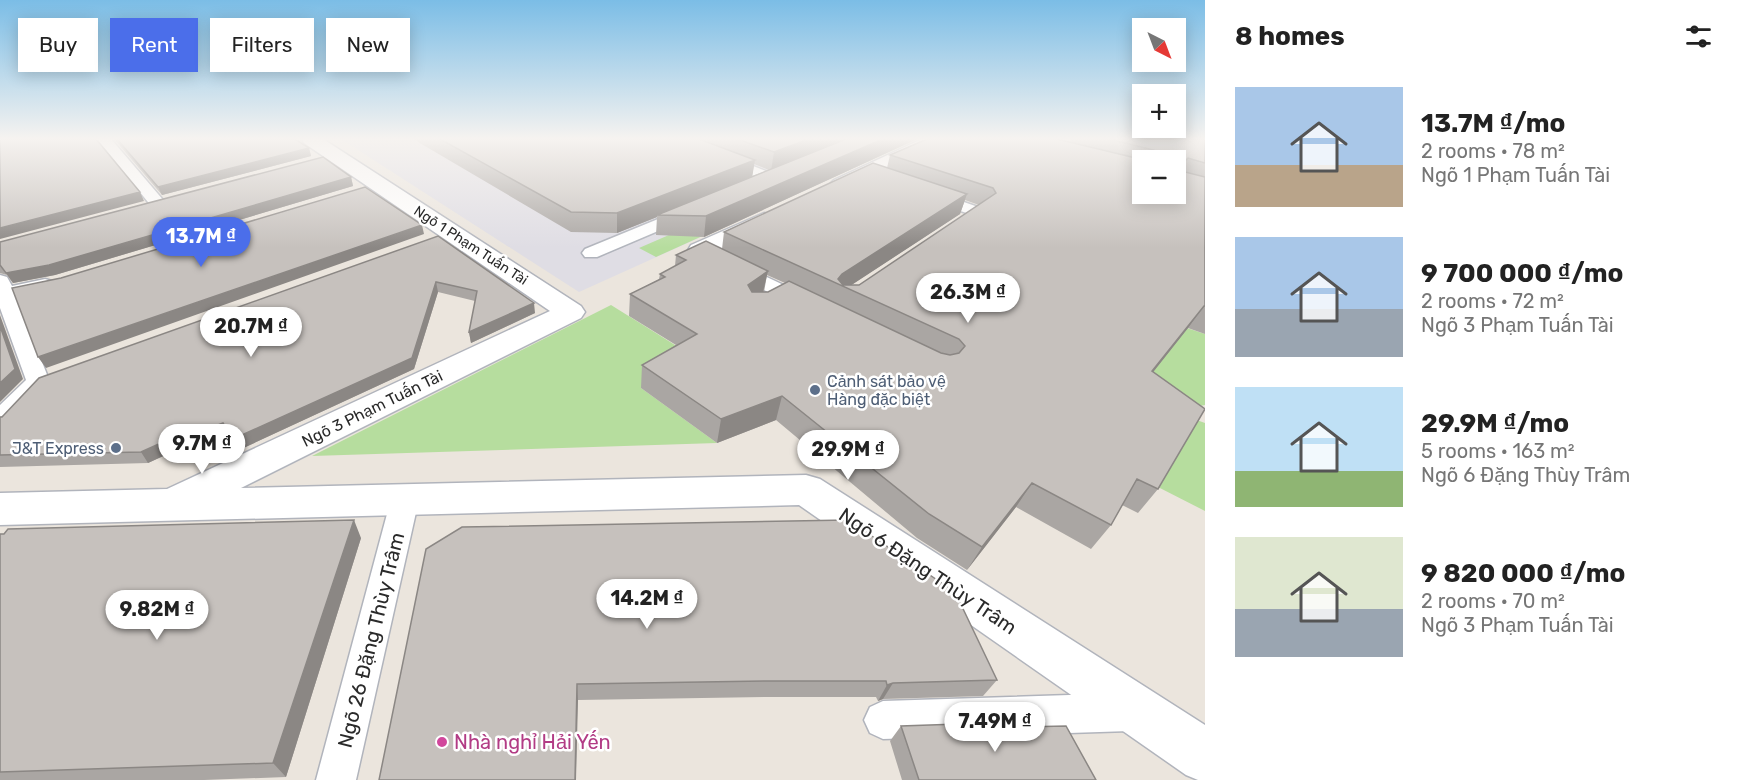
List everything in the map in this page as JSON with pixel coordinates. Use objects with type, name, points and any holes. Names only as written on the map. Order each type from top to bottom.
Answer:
[{"type":"street","name":"Ngõ 1 Phạm Tuấn Tài","points":[[360,175],[380,185],[571,312]]},
{"type":"street","points":[[823,192],[859,175]]},
{"type":"street","points":[[700,250],[782,212]]},
{"type":"street","name":"Ngõ 3 Phạm Tuấn Tài","points":[[172,505],[571,312]]},
{"type":"street","name":"Ngõ 6 Đặng Thùy Trâm","points":[[405,499],[806,490],[1205,756]]},
{"type":"street","name":"Ngõ 3 Phạm Tuấn Tài","points":[[0,509],[405,499]]},
{"type":"lane","points":[[135,210],[163,202],[138,175]]},
{"type":"lane","points":[[750,187],[774,175]]},
{"type":"lane","points":[[871,175],[885,180]]},
{"type":"lane","points":[[357,192],[380,185]]},
{"type":"lane","points":[[916,191],[978,212],[959,225]]},
{"type":"lane","points":[[591,253],[697,209]]},
{"type":"lane","points":[[430,241],[452,233]]},
{"type":"lane","points":[[700,250],[774,297],[804,302]]},
{"type":"lane","points":[[38,382],[2,290],[60,282]]},
{"type":"lane","points":[[0,420],[38,382],[61,374]]},
{"type":"lane","name":"Ngõ 26 Đặng Thùy Trâm","points":[[336,780],[405,499]]},
{"type":"lane","points":[[883,720],[1139,712]]},
{"type":"shaded area","points":[[398,175],[837,175],[579,292]]},
{"type":"green space","points":[[806,175],[837,175],[656,257],[639,248]]},
{"type":"green space","points":[[611,305],[683,350],[641,388],[717,443],[312,456]]},
{"type":"green space","points":[[1187,328],[1205,334],[1205,405],[1184,409],[1136,393]]},
{"type":"green space","points":[[1191,418],[1205,423],[1205,511],[1154,485]]},
{"type":"building","points":[[0,175],[126,175],[140,192],[0,228]]},
{"type":"building","points":[[148,175],[203,175],[158,187]]},
{"type":"building","points":[[253,175],[351,177],[49,265],[6,273],[0,265],[0,242]]},
{"type":"building","points":[[505,175],[715,175],[617,213],[571,212]]},
{"type":"building","points":[[755,175],[799,175],[706,216],[657,215]]},
{"type":"building","points":[[846,175],[911,175],[967,194],[842,274],[838,279],[843,285],[859,285],[996,193],[993,188],[954,175],[1132,175],[1132,204],[1186,204],[1186,175],[1205,177],[1205,306],[1152,371],[1205,409],[1158,489],[1137,479],[1111,525],[1032,483],[982,547],[929,514],[782,396],[721,419],[642,365],[697,334],[630,294],[665,277],[660,274],[686,260],[676,255],[706,241],[768,271],[748,285],[752,292],[768,292],[789,281],[941,353],[950,355],[959,353],[965,346],[959,339],[724,232]]},
{"type":"building","points":[[365,187],[422,225],[38,357],[12,288],[61,278]]},
{"type":"building","points":[[438,236],[534,303],[469,332],[477,291],[436,282],[412,358],[233,439],[223,423],[193,435],[190,430],[141,452],[0,455],[0,417],[39,378]]},
{"type":"building","points":[[0,326],[15,369],[0,383]]},
{"type":"building","points":[[354,520],[273,763],[0,772],[0,534],[4,534],[8,529]]},
{"type":"building","points":[[848,520],[955,592],[997,680],[887,685],[886,681],[577,684],[575,780],[379,780],[426,549],[462,527]]},
{"type":"building","points":[[1017,722],[1020,727],[1066,726],[1096,780],[919,780],[901,726]]},
{"type":"place","name":"Cảnh sát bảo vệ Hàng đặc biệt","points":[[815,390]]},
{"type":"place","name":"J&T Express","points":[[116,448]]},
{"type":"place","name":"Nhà nghỉ Hải Yến","points":[[442,742]]}]
